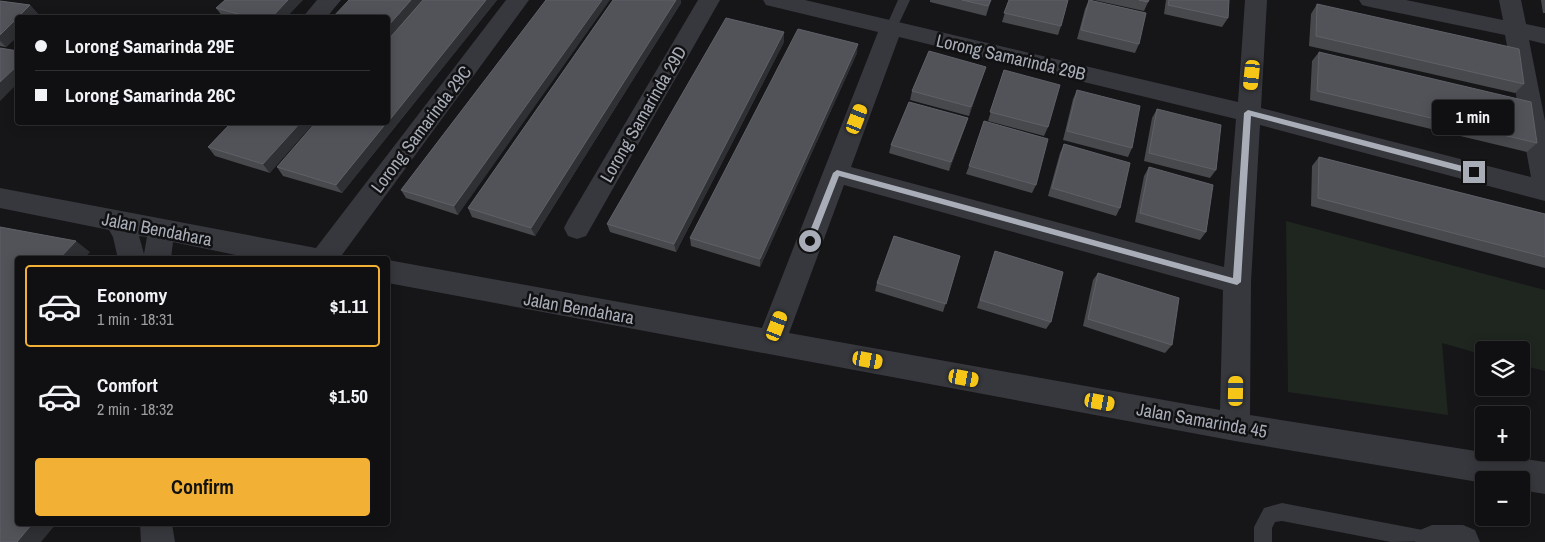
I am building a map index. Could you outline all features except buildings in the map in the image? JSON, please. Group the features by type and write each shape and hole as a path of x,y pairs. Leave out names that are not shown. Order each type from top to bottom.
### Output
{"street":[{"path":"316,15 330,0"},
{"name":"Lorong Samarinda 29C","path":"326,256 518,0"},
{"name":"Lorong Samarinda 29D","path":"577,228 709,0"},
{"name":"Lorong Samarinda 29B","path":"774,0 804,3 891,29 1248,113 1545,190"},
{"path":"1235,427 1237,282 1248,113 1254,56 1256,0"},
{"path":"1370,0 1545,36"},
{"path":"1510,0 1545,186"},
{"path":"771,343 891,29"},
{"path":"837,173 1237,282"},
{"name":"Jalan Bendahara","path":"0,198 298,256"},
{"path":"118,222 126,236 131,256"},
{"path":"157,256 161,230"},
{"path":"216,256 245,246"},
{"name":"Jalan Bendahara","path":"390,272 771,343"},
{"name":"Jalan Samarinda 45","path":"771,343 1235,427 1545,478"},
{"path":"156,526 158,542"}],"lane":[{"path":"891,29 904,0"},
{"path":"1263,542 1263,527 1270,514 1282,512 1443,542"}],"shaded area":[{"path":"1286,221 1545,290 1545,371 1530,367 1530,341 1475,341 1475,352 1442,343 1448,415 1288,392"}],"route":[{"path":"810,241 837,173 1237,282 1248,113 1474,172"}]}
